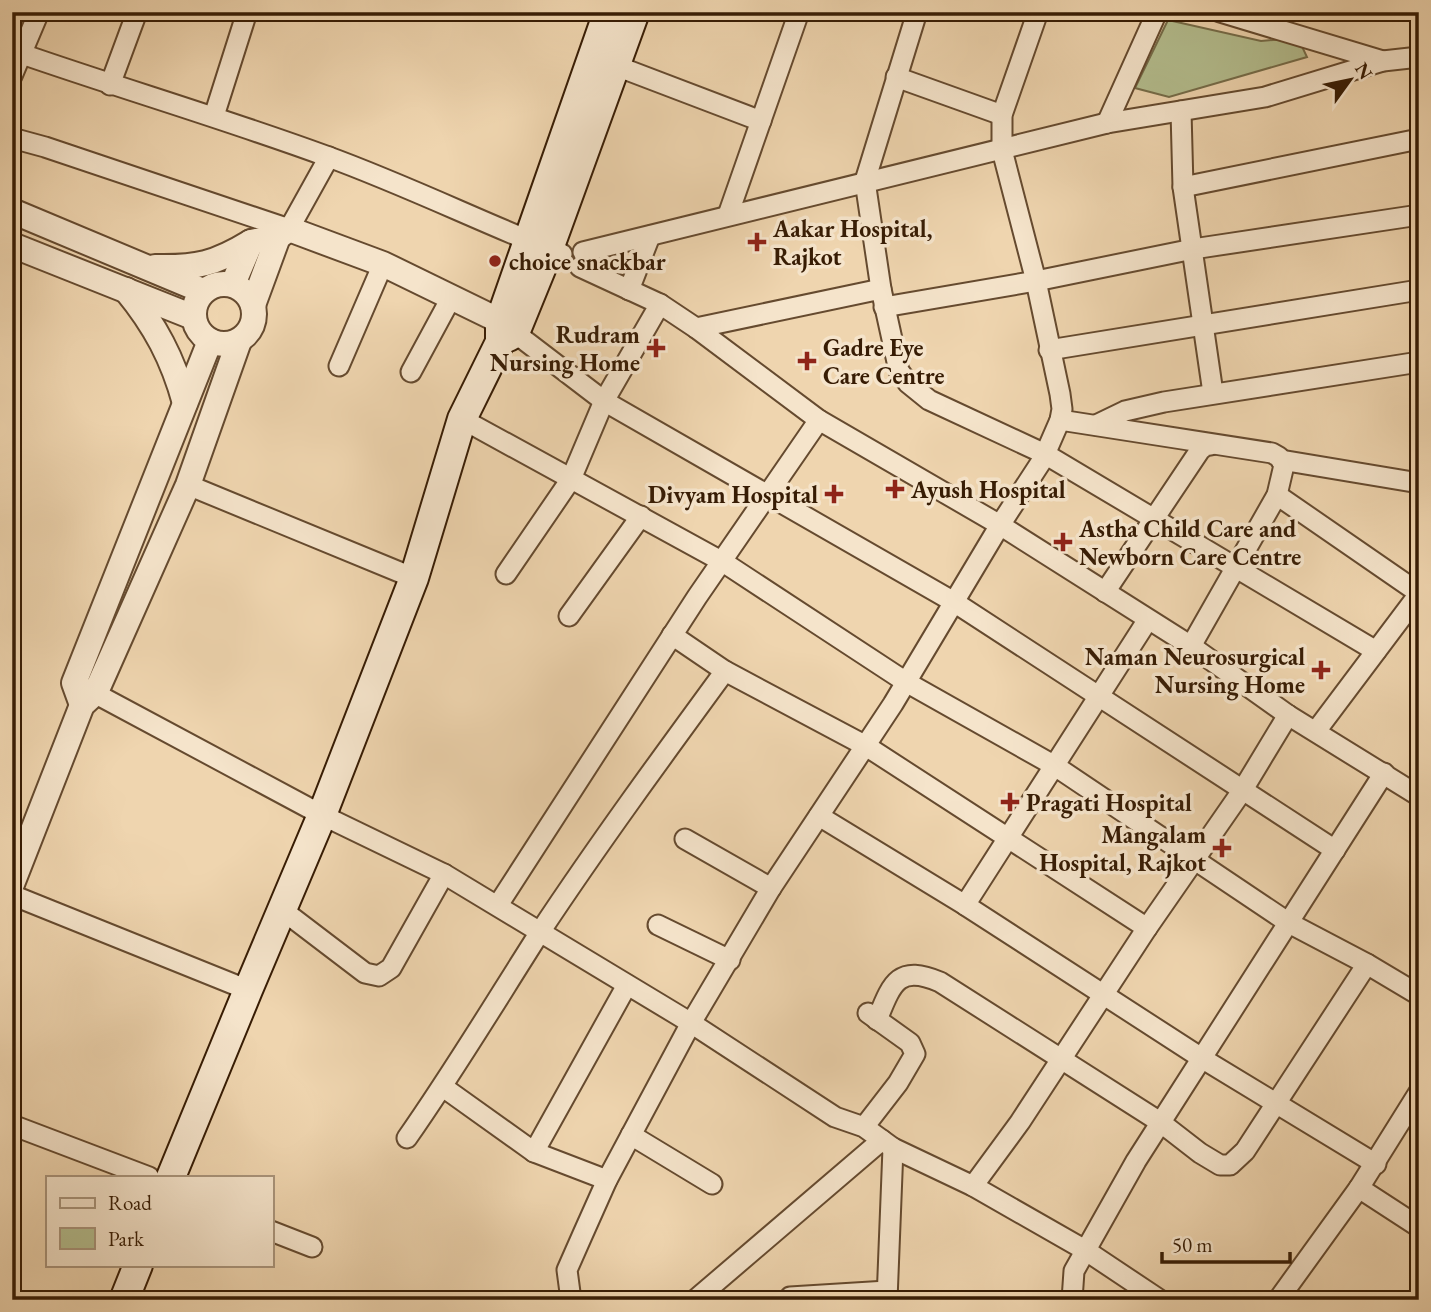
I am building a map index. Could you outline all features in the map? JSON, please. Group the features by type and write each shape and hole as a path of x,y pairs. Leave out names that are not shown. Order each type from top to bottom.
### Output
{"main road":[{"path":"172,1176 281,909 322,816 414,578 462,419 546,248 604,61 608,12"},
{"path":"604,61 635,12"},
{"path":"124,1300 138,1266"}],"street":[{"path":"12,76 39,12"},
{"path":"110,85 137,12"},
{"path":"214,116 247,12"},
{"path":"728,215 799,12"},
{"path":"917,12 865,181 883,298 899,371 908,383 929,400 1045,454 1376,651"},
{"path":"570,1300 568,1270 607,1180 691,1024 771,888 906,682 1045,454 1060,420 1060,394 1036,281 1002,150 1002,115 1038,12"},
{"path":"1107,123 1157,12"},
{"path":"1220,12 1383,61"},
{"path":"22,54 110,85 214,116 329,157 546,248 573,269 582,260 650,236 728,215 1107,123 1265,97 1383,61 1419,57"},
{"path":"604,61 761,121"},
{"path":"896,77 1002,115"},
{"path":"1181,111 1183,187 1213,393"},
{"path":"12,138 45,147 284,233 383,264 451,298 604,401 954,602 1335,850"},
{"path":"1183,187 1419,139"},
{"path":"253,306 284,233 329,157"},
{"path":"12,211 203,291"},
{"path":"696,328 883,298 1036,281 1194,249 1419,215"},
{"path":"147,267 208,264 251,242 284,233"},
{"path":"629,290 650,236"},
{"path":"233,284 251,242"},
{"path":"12,245 193,317"},
{"path":"582,260 629,290 660,304 696,328 819,420 1000,525 1147,621 1191,646 1288,715 1419,796"},
{"path":"338,366 383,264"},
{"path":"84,694 188,485 239,341 252,326 255,316 249,296 233,284 213,285 203,291 194,307 193,317 202,335 210,341 219,344 239,341"},
{"path":"126,290 157,332 176,371 185,402"},
{"path":"1049,350 1419,290"},
{"path":"411,372 451,298"},
{"path":"506,574 571,479 604,401 660,304"},
{"path":"12,884 84,694 185,402 210,341"},
{"path":"1096,425 1125,411 1213,393 1419,362"},
{"path":"462,419 723,562 906,682 1055,766 1289,923 1419,995"},
{"path":"498,905 672,635 819,420"},
{"path":"1060,420 1272,453 1281,460 1419,483"},
{"path":"1105,592 1200,450 1212,445"},
{"path":"1191,646 1277,495 1283,465 1281,460"},
{"path":"188,485 414,578"},
{"path":"1277,495 1419,593 1316,732"},
{"path":"569,616 641,516"},
{"path":"965,905 1147,621"},
{"path":"672,635 725,671 866,746 1147,928"},
{"path":"407,1138 609,831 725,671"},
{"path":"84,694 322,816 444,874 691,1024 835,1117 864,1127 887,1144 973,1186 1081,1258 1160,1300"},
{"path":"973,1186 1020,1122 1147,928 1242,791 1288,715"},
{"path":"1072,1300 1081,1258 1160,1122 1203,1059 1384,773"},
{"path":"819,816 965,905 1203,1059 1376,1164"},
{"path":"685,839 771,888"},
{"path":"281,909 365,973 379,976 391,968 444,874"},
{"path":"12,895 248,989"},
{"path":"657,925 730,960"},
{"path":"864,1127 898,1083 915,1054 910,1043 872,1016 901,977 906,974 922,974 940,982 1062,1058 1160,1122 1200,1153 1220,1165 1230,1165 1245,1151 1367,964"},
{"path":"534,1152 627,985"},
{"path":"443,1087 534,1152 607,1180"},
{"path":"1278,1300 1376,1164 1419,1092"},
{"path":"12,1125 146,1176"},
{"path":"631,1135 712,1184"},
{"path":"790,1297 887,1295 887,1144"},
{"path":"695,1299 887,1144"},
{"path":"1359,1188 1419,1227"},
{"path":"273,1232 312,1247"}],"green space":[{"path":"1168,20 1261,41 1298,38 1307,57 1169,97 1135,88"}],"place":[{"name":"Aakar Hospital, Rajkot","path":"757,242"},
{"name":"choice snackbar","path":"495,261"},
{"name":"Rudram Nursing Home","path":"656,348"},
{"name":"Gadre Eye Care Centre","path":"807,361"},
{"name":"Ayush Hospital","path":"895,489"},
{"name":"Divyam Hospital","path":"834,494"},
{"name":"Astha Child Care and Newborn Care Centre","path":"1063,542"},
{"name":"Naman Neurosurgical Nursing Home","path":"1321,670"},
{"name":"Pragati Hospital","path":"1010,802"},
{"name":"Mangalam Hospital, Rajkot","path":"1222,848"}]}
